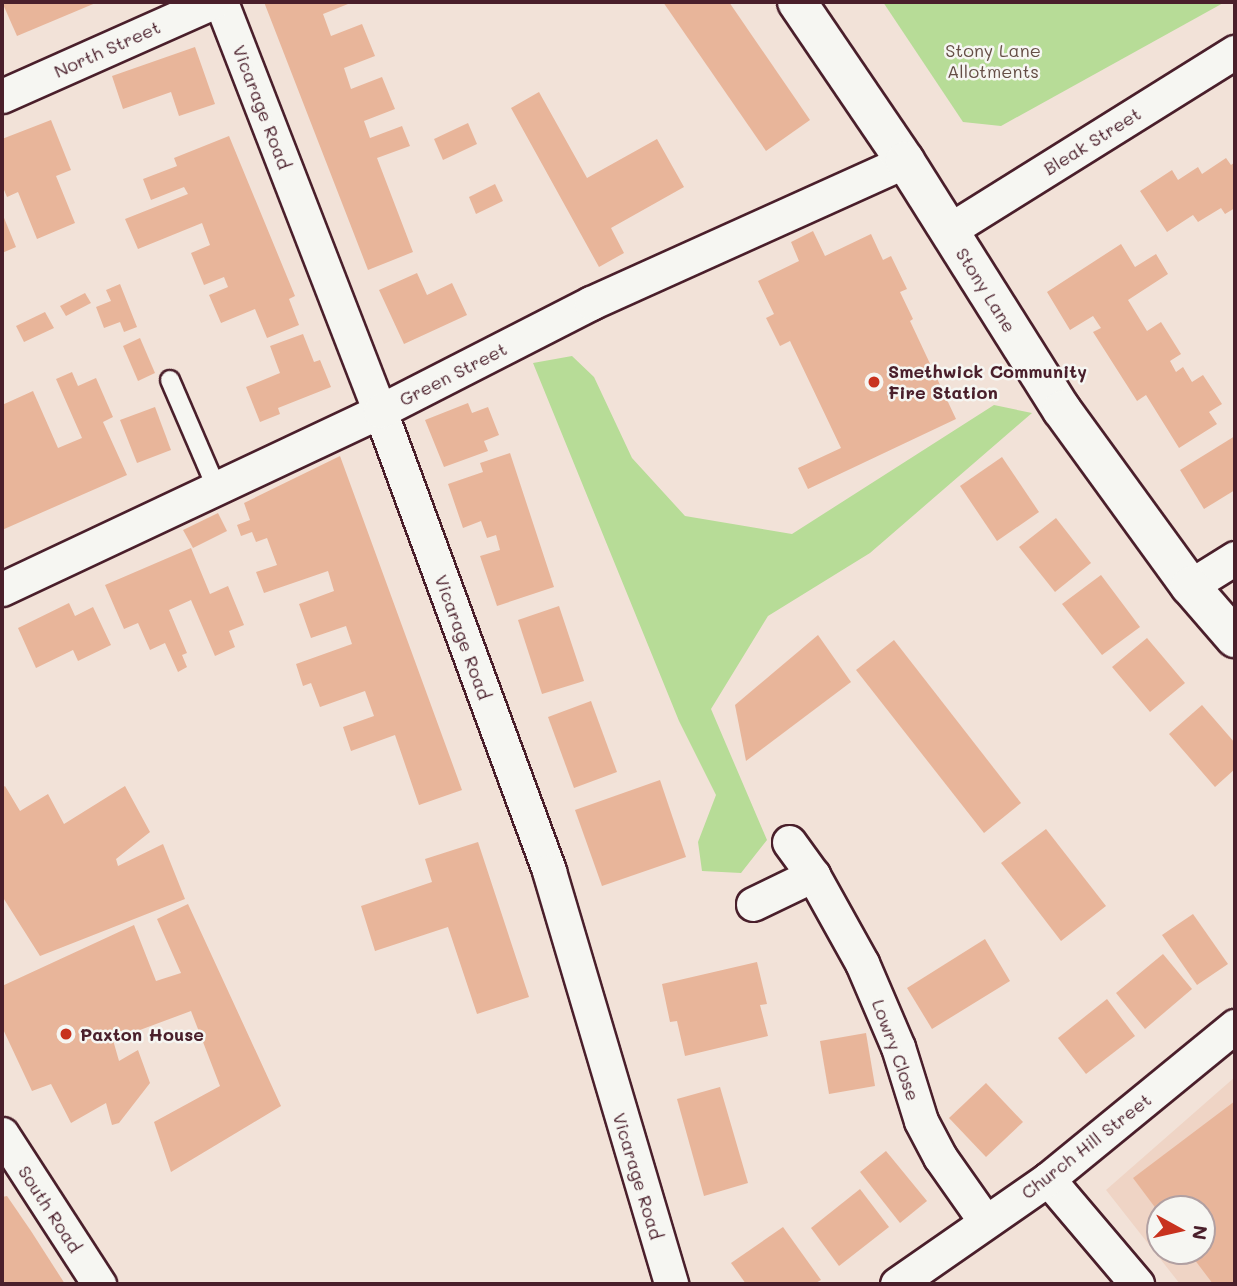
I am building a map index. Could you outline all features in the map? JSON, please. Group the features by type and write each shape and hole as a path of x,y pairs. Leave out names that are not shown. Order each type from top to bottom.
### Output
{"street":[{"name":"North Street","path":"2,96 213,2"},
{"name":"Vicarage Road","path":"221,2 380,411 548,871 671,1284"},
{"name":"Stony Lane","path":"797,2 905,161 1062,410 1190,586 1235,638"},
{"name":"Bleak Street","path":"948,231 1235,52"},
{"name":"Green Street","path":"2,589 380,411 591,303 905,161"},
{"path":"1190,586 1235,558"},
{"name":"Lowry Close","path":"789,842 813,875 862,963 898,1047 920,1121 940,1157 985,1220"},
{"path":"752,904 813,875"},
{"name":"Church Hill Street","path":"897,1284 985,1220 1048,1180 1235,1027"},
{"name":"South Road","path":"2,1135 17,1186 99,1284"},
{"path":"1048,1180 1137,1284"}],"lane":[{"path":"170,380 216,487"}],"shaded area":[{"path":"1235,1077 1235,1284 1180,1284 1165,1265 1216,1265 1216,1195 1146,1195 1146,1241 1106,1190"}],"green space":[{"name":"Stony Lane Allotments","path":"883,2 1225,2 1001,126 963,122"},
{"path":"572,356 594,377 632,458 685,516 792,534 994,405 1032,413 870,553 768,616 711,709 767,840 741,873 702,871 698,842 716,795 679,721 533,363"}],"building":[{"path":"2,2 98,2 17,36"},
{"path":"264,2 353,2 323,14 331,36 362,24 375,56 344,68 351,89 382,77 395,109 364,121 370,138 402,126 410,146 377,158 413,252 368,270"},
{"path":"663,2 729,2 810,120 766,151"},
{"path":"195,47 215,104 179,116 171,92 123,109 112,76"},
{"path":"539,92 587,178 657,139 684,187 611,228 624,253 599,267 511,108"},
{"path":"51,120 71,170 56,176 75,223 37,239 18,192 7,197 2,185 2,139"},
{"path":"468,123 477,144 443,160 434,139"},
{"path":"229,136 295,296 289,299 299,325 267,338 255,309 221,323 209,295 228,287 224,277 204,285 191,253 210,245 202,223 138,249 125,219 188,194 184,187 151,200 143,179 177,166 174,158"},
{"path":"1226,158 1231,165 1235,162 1235,208 1225,214 1221,208 1198,222 1193,215 1167,232 1140,191 1172,170 1178,180 1198,167 1202,174"},
{"path":"495,184 503,201 476,214 469,197"},
{"path":"2,213 16,247 2,253"},
{"name":"Smethwick Community Fire Station","path":"813,231 825,256 871,234 883,260 891,256 907,289 900,292 913,319 910,321 956,419 808,489 798,468 841,448 790,341 780,346 766,318 774,314 758,281 799,261 791,242"},
{"path":"1121,244 1135,267 1156,254 1168,274 1128,300 1147,331 1161,322 1181,354 1170,361 1176,372 1183,367 1192,382 1203,375 1222,404 1209,412 1217,424 1179,448 1146,395 1137,401 1093,332 1101,328 1093,316 1070,330 1047,292"},
{"path":"417,273 427,295 452,283 467,315 404,344 379,290"},
{"path":"120,284 137,327 124,332 120,322 104,328 96,307 111,301 106,290"},
{"path":"85,293 91,303 66,316 60,306"},
{"path":"45,312 54,328 24,342 16,326"},
{"path":"303,334 314,362 320,360 331,387 278,408 280,414 260,422 246,387 280,373 270,346"},
{"path":"140,338 155,373 138,381 123,346"},
{"path":"72,372 78,386 96,378 113,417 103,422 127,475 2,530 2,405 33,391 58,448 82,438 56,379"},
{"path":"468,403 472,413 488,407 499,435 484,441 488,451 444,467 425,420"},
{"path":"155,407 171,450 137,463 120,420"},
{"path":"1235,436 1235,490 1204,509 1180,470"},
{"path":"510,453 554,587 497,606 480,556 500,550 496,535 487,538 481,521 463,528 448,484 483,472 480,463"},
{"path":"340,456 462,790 419,805 395,735 351,751 343,727 374,716 365,691 320,707 311,683 303,686 296,664 352,644 346,626 311,638 299,604 334,591 328,571 264,593 256,572 277,565 267,538 256,542 252,532 241,536 237,525 250,520 244,503"},
{"path":"1002,457 1039,512 997,541 960,486"},
{"path":"218,513 227,531 193,548 183,530"},
{"path":"1056,518 1091,563 1055,592 1019,547"},
{"path":"191,548 210,594 228,586 244,625 229,631 235,647 215,656 191,600 169,610 187,653 182,655 187,667 178,672 165,643 150,650 138,623 124,629 105,585"},
{"path":"1101,575 1140,627 1102,655 1062,604"},
{"path":"69,603 75,616 93,607 111,645 78,661 73,650 36,668 18,628"},
{"path":"559,606 584,681 542,694 518,620"},
{"path":"818,635 851,682 746,761 735,705"},
{"path":"1147,638 1185,683 1150,712 1112,667"},
{"path":"894,640 1021,803 984,833 856,670"},
{"path":"591,701 617,772 574,788 548,717"},
{"path":"1202,705 1235,743 1235,769 1215,787 1169,734"},
{"path":"660,780 686,857 602,886 575,810"},
{"path":"5,786 20,811 48,794 64,824 125,786 150,832 116,859 118,866 163,844 185,899 40,956 2,896 2,788"},
{"path":"1046,829 1106,906 1061,941 1001,863"},
{"path":"478,842 529,997 477,1014 448,927 375,951 361,906 432,882 425,859"},
{"name":"Paxton House","path":"188,904 281,1106 171,1172 154,1122 220,1086 191,1011 113,1040 119,1061 138,1050 150,1083 119,1123 112,1125 106,1103 71,1123 51,1084 32,1091 2,1027 2,986 134,925 156,981 181,973 157,919"},
{"path":"1193,914 1228,964 1197,985 1162,935"},
{"path":"985,939 1010,981 932,1029 907,988"},
{"path":"1163,954 1192,989 1145,1029 1116,993"},
{"path":"757,962 767,1004 760,1005 768,1036 685,1056 677,1021 670,1022 662,984"},
{"path":"1107,999 1135,1036 1086,1074 1058,1038"},
{"path":"866,1033 875,1086 829,1094 820,1041"},
{"path":"986,1083 1023,1122 986,1157 949,1118"},
{"path":"720,1087 748,1183 704,1196 677,1099"},
{"path":"1235,1101 1235,1284 1213,1284 1199,1265 1216,1265 1216,1195 1146,1195 1133,1178"},
{"path":"886,1151 927,1201 900,1223 860,1172"},
{"path":"860,1189 889,1227 839,1266 811,1228"},
{"path":"7,1196 65,1284 2,1284 2,1197"},
{"path":"783,1227 821,1280 814,1284 746,1284 731,1263"}],"place":[{"name":"Smethwick Community Fire Station","path":"874,382"},
{"name":"Paxton House","path":"66,1034"}]}
